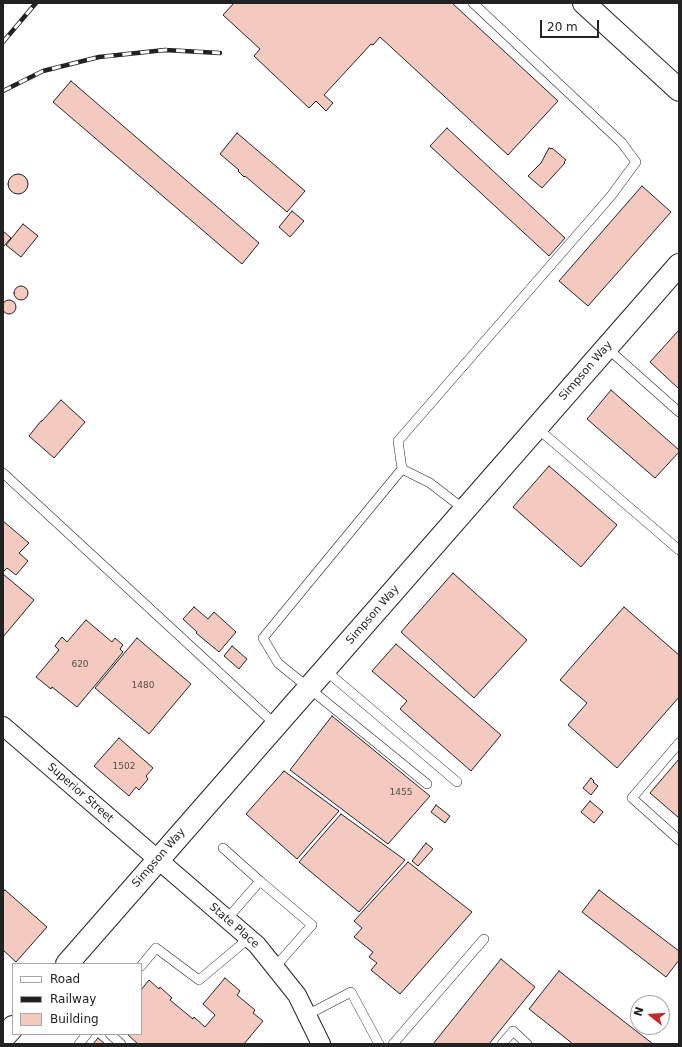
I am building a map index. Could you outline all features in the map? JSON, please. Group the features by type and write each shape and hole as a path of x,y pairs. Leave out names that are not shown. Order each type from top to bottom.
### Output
{"street":[{"path":"584,3 679,90"},
{"name":"Simpson Way","path":"68,963 679,265"},
{"name":"Superior Street","path":"3,726 157,860"},
{"name":"State Place","path":"157,860 258,946 297,995 321,1044"},
{"path":"3,1038 12,1028"}],"lane":[{"path":"427,784 278,663 263,638 402,469 398,441 611,196 636,162 622,143 473,3"},
{"path":"607,348 679,412"},
{"path":"536,428 679,550"},
{"path":"402,469 430,483 465,510"},
{"path":"3,472 276,726"},
{"path":"325,670 457,782"},
{"path":"679,743 632,798 679,840"},
{"path":"223,848 260,882 312,925 275,967"},
{"path":"227,919 260,882"},
{"path":"142,965 156,948 199,980 249,938"},
{"path":"393,1044 484,939"},
{"path":"307,1015 351,992 379,1044"},
{"path":"502,1044 513,1031 527,1044"},
{"path":"79,1044 86,1035"},
{"path":"111,1035 121,1044"}],"building":[{"path":"234,3 452,3 558,101 508,155 380,37 373,45 371,44 324,95 333,103 326,111 316,101 309,108 254,56 260,49 223,15"},
{"path":"71,81 259,243 242,264 53,102"},
{"path":"447,128 565,238 549,256 430,146"},
{"path":"237,133 305,191 287,212 245,176 244,177 238,171 239,170 220,154"},
{"path":"549,148 552,148 566,160 542,188 528,176 541,163"},
{"path":"14,174 22,174 28,180 28,188 22,194 14,194 8,188 8,180"},
{"path":"642,186 671,212 588,306 559,281"},
{"path":"292,211 304,221 290,237 279,227"},
{"path":"23,224 38,236 21,257 6,245"},
{"path":"3,231 11,238 3,247"},
{"path":"18,286 24,286 28,290 28,296 24,300 18,300 14,296 14,290"},
{"path":"6,300 12,300 16,304 16,310 12,314 6,314 2,310 2,304"},
{"path":"679,330 679,389 650,362"},
{"path":"611,390 679,450 679,452 655,478 587,419"},
{"path":"61,400 85,422 54,458 29,436"},
{"path":"549,466 617,525 581,567 513,507"},
{"path":"3,521 29,543 19,553 28,561 16,575 7,568 3,572"},
{"path":"453,573 527,640 474,698 401,632"},
{"path":"3,574 34,600 3,637"},
{"path":"194,607 208,619 214,612 236,632 219,652 196,633 197,632 183,619"},
{"path":"624,607 679,655 679,697 617,768 568,725 587,703 560,680"},
{"path":"86,620 112,642 115,638 123,645 120,649 123,652 77,707 52,687 51,689 36,677 59,650 55,646 62,637 67,642"},
{"path":"137,638 191,684 149,734 95,688"},
{"path":"396,644 501,735 471,771 400,709 407,701 372,671"},
{"path":"232,646 247,659 239,669 224,656"},
{"path":"332,716 430,796 388,844 290,770"},
{"path":"119,738 153,768 146,776 148,779 139,790 136,787 129,796 94,766"},
{"path":"679,759 679,818 650,793"},
{"path":"284,771 339,811 297,859 246,814"},
{"path":"591,778 598,786 591,795 583,788"},
{"path":"590,801 603,812 594,823 581,812"},
{"path":"436,805 450,816 445,823 431,812"},
{"path":"341,814 405,860 359,912 299,862"},
{"path":"426,843 433,849 418,866 412,861"},
{"path":"408,862 472,912 400,994 371,970 377,963 369,957 373,952 354,937 362,928 354,921"},
{"path":"5,890 47,927 16,962 3,950 3,892"},
{"path":"599,890 679,951 679,960 666,977 582,912"},
{"path":"501,959 535,987 489,1044 433,1044"},
{"path":"559,971 630,1026 630,1035 641,1035 653,1044 573,1044 529,1009"},
{"path":"225,978 240,991 237,995 255,1010 253,1013 263,1021 244,1044 138,1044 128,1035 142,1035 142,989 149,980 159,989 160,987 172,998 170,1000 205,1027 215,1015 203,1004"},
{"path":"98,1038 105,1044 93,1044"}],"railway":[{"path":"3,42 36,3"},
{"path":"3,91 43,71 99,57 165,50 220,53"}]}
